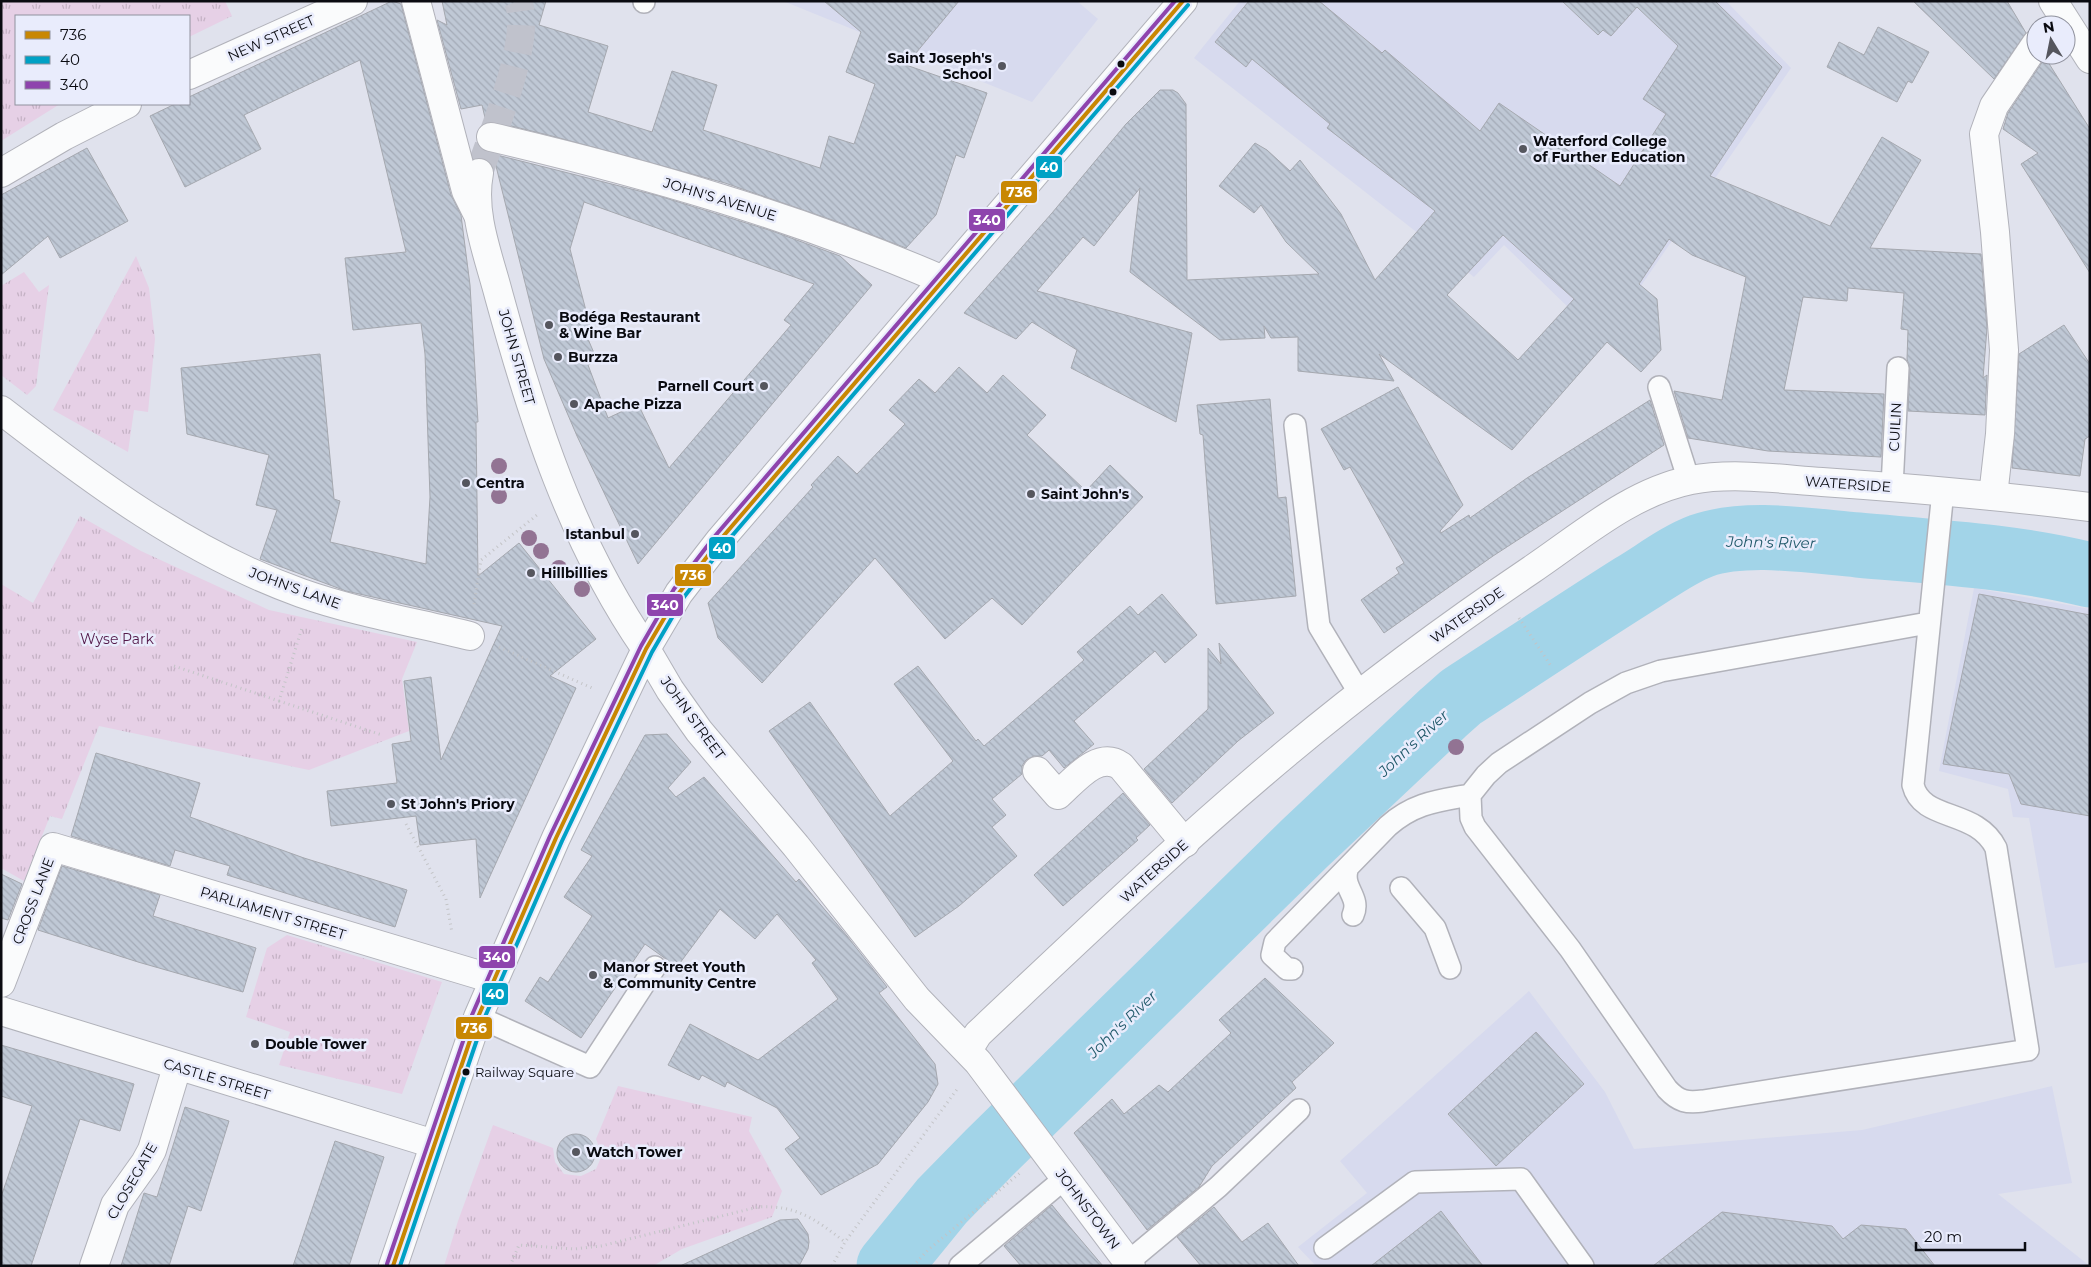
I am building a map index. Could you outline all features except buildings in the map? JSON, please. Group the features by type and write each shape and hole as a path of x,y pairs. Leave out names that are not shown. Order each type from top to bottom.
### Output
{"street":[{"name":"NEW STREET","path":"190,75 353,1"},
{"name":"JOHN STREET","path":"416,1 466,191 478,215 530,402 562,495 611,596 646,648 670,690 699,731 796,846 917,1000 977,1061 1045,1153"},
{"path":"393,1266 478,1017 493,979 619,701 646,648 679,593 720,540 1183,1"},
{"path":"2076,39 2090,58"},
{"path":"1993,496 2000,434 2004,350 1995,232 1984,134 1990,115 2026,59"},
{"path":"1,173 56,140 126,105"},
{"name":"JOHN'S AVENUE","path":"491,136 609,166 754,209 835,236 943,280"},
{"name":"JOHN STREET","path":"478,215 477,186 479,174"},
{"name":"JOHN'S LANE","path":"1,410 109,491 177,535 238,567 312,596 470,636"},
{"name":"WATERSIDE","path":"977,1061 978,1034 1185,843 1288,752 1419,648 1501,590 1632,503 1655,492 1689,481 1726,477 1892,487 2090,507"},
{"path":"1037,771 1058,794 1092,765 1104,761 1114,761 1122,766 1185,843"},
{"name":"PARLIAMENT STREET","path":"53,847 493,979"},
{"name":"CROSS LANE","path":"1,983 53,847"},
{"name":"CASTLE STREET","path":"1,1011 177,1067 434,1144"},
{"name":"CLOSEGATE","path":"94,1266 115,1205 152,1150 177,1067"},
{"name":"JOHNSTOWN","path":"1045,1153 1129,1264"}],"lane":[{"name":"CUILIN","path":"1892,487 1898,368"},
{"path":"1659,387 1689,481"},
{"path":"1295,424 1319,626 1360,694"},
{"path":"1928,623 1644,675 1590,702 1500,763 1476,785 1470,795 1469,807 1475,827 1570,949 1667,1089 1677,1099 1688,1102 1703,1101 2028,1050 1996,848 1984,831 1974,824 1923,804 1915,794 1912,785 1943,492"},
{"path":"1292,970 1287,969 1272,955 1275,942 1388,826 1408,810 1437,800 1470,795"},
{"path":"1347,870 1344,879 1347,888 1355,898 1357,906 1353,915"},
{"path":"1401,888 1435,928 1450,968"},
{"path":"478,1017 590,1067 655,967"},
{"path":"1129,1264 1218,1188 1299,1110"},
{"path":"960,1266 1064,1179"},
{"path":"1325,1248 1415,1182 1520,1179 1583,1266"}],"path":[{"path":"562,495 481,560 470,636 509,651 619,701"},
{"path":"1501,590 1551,666"},
{"path":"279,701 312,596"},
{"path":"174,666 382,735"},
{"path":"406,824 446,899 454,941 449,966"},
{"path":"832,1266 845,1242 977,1061"},
{"path":"913,1266 928,1250 1045,1153"},
{"path":"510,1266 519,1245 574,1248 601,1246 758,1207 776,1206 794,1210 814,1219 845,1242"}],"shaded area":[{"name":"Saint Joseph's School","path":"783,1 1077,1 1098,19 1032,102"},
{"name":"Waterford College of Further Education","path":"1240,1 1726,1 1791,68 1603,341 1504,245 1474,277 1194,58"},
{"path":"1974,588 2090,609 2090,962 2055,968 2029,818 2013,817 2008,789 1939,771"},
{"path":"1529,991 1605,1092 1634,1149 1862,1130 2052,1086 2072,1183 1998,1194 2090,1266 1316,1266 1298,1247 1367,1193 1340,1161"}],"green space":[{"path":"1,1 225,1 232,16 190,37 190,15 15,15 15,105 58,105 1,141"},
{"path":"136,256 149,288 155,339 148,412 134,410 128,452 53,410"},
{"path":"24,272 39,292 49,285 36,386 27,395 1,375 1,286"},
{"name":"Wyse Park","path":"80,516 141,551 269,610 417,642 402,679 409,731 309,770 99,726 62,819 50,816 24,881 1,868 1,584 33,603"},
{"path":"287,935 442,982 402,1094 279,1065 290,1032 246,1017 267,948"},
{"path":"618,1086 752,1117 749,1131 782,1191 772,1217 682,1249 653,1266 444,1266 458,1221 493,1125 553,1148 555,1162 564,1174 581,1176 596,1169 602,1155 596,1139"}],"waterway":[{"name":"John's River","path":"889,1266 942,1201 989,1153 1305,843 1443,713 1461,697 1674,559 1701,546 1719,541 1779,538 2004,559 2090,575"}],"tunnel":[{"path":"479,173 516,61 521,17 518,1"}],"transit line":[{"name":"340","path":"387,1264 472,1015 550,836 641,646 674,589 715,536 1175,1"},
{"name":"736","path":"393,1266 478,1017 556,838 646,649 679,593 720,540 1183,1"},
{"name":"40","path":"400,1266 484,1019 562,841 652,652 684,597 725,544 1188,5"}],"place":[{"name":"Saint Joseph's School","path":"1002,66"},
{"name":"Waterford College of Further Education","path":"1523,149"},
{"name":"Bodéga Restaurant & Wine Bar","path":"549,325"},
{"name":"Burzza","path":"558,357"},
{"name":"Parnell Court","path":"764,386"},
{"name":"Apache Pizza","path":"574,404"},
{"name":"Centra","path":"466,483"},
{"name":"Saint John's","path":"1031,494"},
{"name":"Istanbul","path":"635,534"},
{"name":"Hillbillies","path":"531,573"},
{"name":"St John's Priory","path":"391,804"},
{"name":"Manor Street Youth & Community Centre","path":"593,975"},
{"name":"Double Tower","path":"255,1044"},
{"name":"Railway Square","path":"466,1072"},
{"name":"Watch Tower","path":"576,1152"}]}
